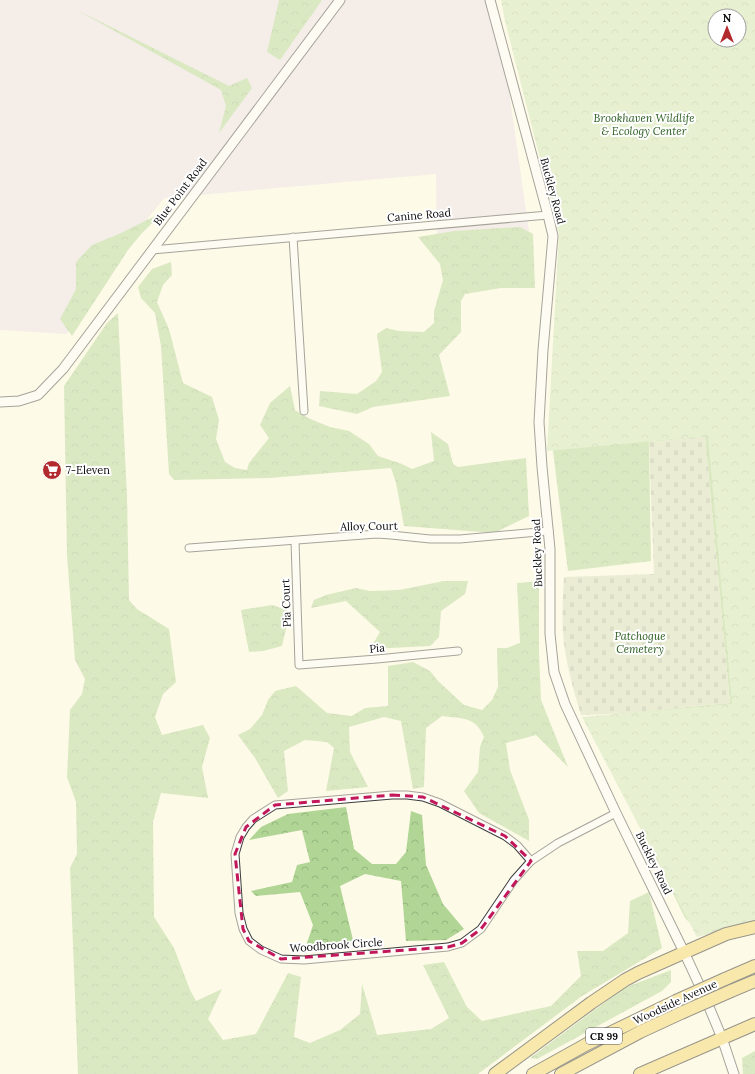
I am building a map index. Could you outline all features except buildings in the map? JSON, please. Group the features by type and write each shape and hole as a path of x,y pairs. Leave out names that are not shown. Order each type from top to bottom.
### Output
{"main road":[{"path":"495,1074 591,1003 625,980 726,934 755,927"},
{"name":"Woodside Avenue","path":"533,1074 587,1044 676,1001 755,966"},
{"name":"Woodside Avenue","path":"561,1074 640,1032 755,981"},
{"path":"640,1074 755,1024"}],"street":[{"name":"Blue Point Road","path":"0,402 19,402 38,395 63,369 340,0"},
{"name":"Buckley Road","path":"490,0 548,215 552,236 539,422 549,531 550,634 554,672 564,704 684,952 722,1038 734,1074"},
{"name":"Canine Road","path":"152,250 548,215"},
{"path":"292,237 304,411"},
{"name":"Alloy Court","path":"189,548 377,534 430,539 460,539 549,531"},
{"name":"Pia Court","path":"295,541 299,665"},
{"name":"Pia","path":"299,665 377,660 458,651"},
{"name":"Woodbrook Circle","path":"531,861 517,845 505,836 440,803 424,797 392,795 275,806 253,819 246,826 240,837 235,854 239,912 242,929 249,941 261,950 281,959 304,960 448,947 462,943 482,928 514,880 531,861 558,843 616,813"}],"highlighted area":[{"path":"392,795 423,797 505,836 531,861 481,929 462,943 448,947 281,959 249,941 243,929 235,854 246,827 275,805"}],"shaded area":[{"path":"0,0 496,0 529,232 437,242 436,174 164,198 110,266 67,334 0,330"}],"green space":[{"path":"279,0 322,0 280,60 267,52"},
{"name":"Brookhaven Wildlife & Ecology Center","path":"501,0 755,0 755,921 697,937 582,717 732,704 708,436 547,451 559,234"},
{"path":"75,9 229,86 247,78 252,88 219,133 226,106 221,90"},
{"path":"165,211 142,233 128,250 72,336 60,319 76,289 76,262 92,245 119,234"},
{"path":"520,227 533,234 535,288 501,288 465,294 461,301 461,332 439,355 450,396 373,407 357,414 319,406 320,391 357,394 376,381 382,372 377,334 386,328 399,331 424,332 434,323 434,311 443,280 440,264 418,237 454,231"},
{"path":"171,262 172,275 163,285 157,302 169,329 183,383 212,397 219,420 216,439 225,462 235,468 247,470 249,463 269,438 260,425 270,403 290,386 295,410 308,418 330,427 349,431 369,444 378,456 412,469 434,461 431,432 448,444 453,464 458,467 526,458 529,516 494,533 404,526 396,483 391,468 269,478 174,480 169,474 161,346 155,313 141,298 138,287 152,269"},
{"path":"118,313 127,496 129,600 137,609 169,629 176,682 163,694 155,717 162,735 203,725 210,738 202,767 208,798 161,793 153,822 154,917 174,948 190,990 196,1001 222,989 208,1019 223,1040 256,1034 288,973 301,977 294,1037 310,1043 340,1030 360,1014 362,984 377,1035 431,1029 449,1018 423,965 444,962 467,1007 482,1021 551,1006 581,976 577,951 603,951 628,933 630,901 649,892 662,948 582,996 478,1074 78,1074 70,868 77,854 76,802 67,777 70,710 82,694 85,679 75,660 67,555 64,386 107,323"},
{"path":"553,385 755,419 755,612 698,923 689,922 685,918 617,778 613,756 614,714 730,703 705,437 649,442 651,561 568,571 553,451"},
{"name":"Patchogue Cemetery","path":"705,437 730,703 614,714 581,715 570,674 564,643 564,577 654,574 649,442"},
{"path":"444,581 468,581 465,594 441,611 439,637 430,646 370,649 380,632 346,601 311,608 314,600 326,595 356,588 370,591 399,590"},
{"path":"539,581 541,700 568,767 536,735 506,743 510,770 529,820 529,841 479,813 464,791 478,772 480,747 484,737 477,725 462,718 442,716 426,728 424,787 413,789 401,721 384,717 349,727 350,752 368,787 326,791 334,748 327,742 305,740 284,751 288,791 278,798 255,758 238,735 250,729 262,715 268,700 275,691 296,686 327,713 352,716 365,708 388,706 388,666 413,662 430,671 438,681 464,705 482,710 492,700 498,687 497,648 507,648 520,643 517,583"},
{"path":"272,605 287,610 287,624 282,646 263,651 249,652 241,610"},
{"path":"346,807 354,849 372,864 396,864 406,852 411,811 422,815 426,865 443,904 464,929 446,940 406,941 401,881 365,874 340,886 354,944 304,952 313,925 300,892 256,896 251,891 292,882 297,865 310,862 302,830 249,840 261,827 288,814"},
{"path":"671,970 671,982 662,991 537,1059 530,1058 624,988"},
{"path":"755,1051 755,1074 743,1074 742,1058"}],"place":[{"name":"7-Eleven","path":"52,470"}]}
